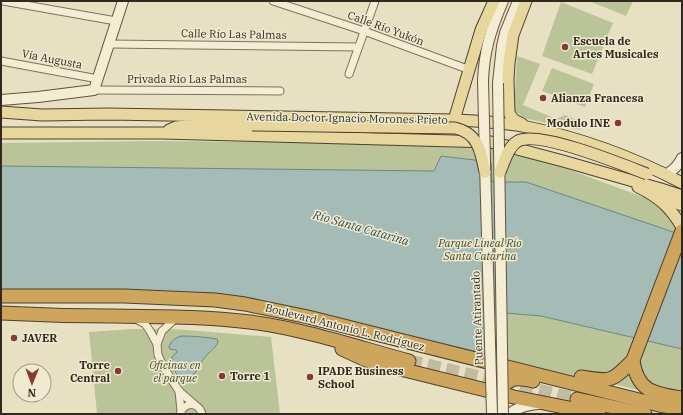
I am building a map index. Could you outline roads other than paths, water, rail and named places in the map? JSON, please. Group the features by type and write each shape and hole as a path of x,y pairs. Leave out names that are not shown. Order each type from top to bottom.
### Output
{"highway":[{"path":"528,372 540,370 598,380 610,379 618,375 633,360 682,231"},
{"name":"Boulevard Antonio L. Rodríguez","path":"1,296 124,296 215,300 245,304 274,309 659,405 682,409"},
{"name":"Boulevard Antonio L. Rodríguez","path":"1,313 212,318 249,322 286,328 409,361"},
{"path":"348,327 353,333 400,349 484,368 496,382 498,393"},
{"path":"316,336 366,360 384,365 478,389 599,414"},
{"path":"633,360 636,376 649,390 667,396 682,398"},
{"path":"478,389 489,383 490,376 487,371"},
{"path":"498,393 502,386 509,381 516,378 522,378 581,391 628,397"},
{"path":"577,399 645,414"}],"main road":[{"path":"1,100 94,90 123,1"},
{"path":"454,120 481,30 494,1"},
{"name":"Puente Atirantado","path":"492,414 483,81 490,34 503,1"},
{"path":"503,414 498,83 502,46 518,1"},
{"path":"526,1 513,35 508,80 509,114 514,120 526,127"},
{"name":"Avenida Doctor Ignacio Morones Prieto","path":"1,112 42,115 108,114 494,122 526,127 610,150 647,170 682,183"},
{"path":"162,134 176,127 186,126 252,125 455,128 466,132 476,140 486,172"},
{"name":"Avenida Doctor Ignacio Morones Prieto","path":"1,133 162,134 491,142 682,195"},
{"path":"500,172 508,151 512,146 518,141 530,138 587,151 647,170 670,172 682,178"},
{"path":"670,172 678,166 682,158"},
{"path":"647,170 675,188 682,195"},
{"path":"604,173 649,193 682,205"},
{"path":"649,193 665,204 682,227"},
{"path":"498,393 498,414"},
{"path":"509,414 515,409 524,406 546,403"}],"street":[{"path":"3,1 116,21"},
{"name":"Calle Río Yukón","path":"273,1 364,31 470,70"},
{"path":"349,74 375,1"},
{"name":"Calle Río Las Palmas","path":"110,44 358,47"},
{"name":"Vía Augusta","path":"1,61 98,79"},
{"name":"Privada Río Las Palmas","path":"94,90 280,91"},
{"path":"132,316 147,327 157,344"},
{"path":"178,317 162,331 157,344 158,355 164,368 179,391 199,408 202,414"},
{"path":"179,391 180,413"},
{"path":"180,413 185,406 195,405"}],"water":[{"name":"Río Santa Catarina","path":"441,156 491,162 492,182 526,182 682,235 682,349 541,316 494,312 495,356 276,304 1,290 1,166 434,171"},
{"path":"181,336 217,339 218,342 204,358 193,376 184,381 176,373 173,363 172,357 177,352 169,347 174,340"}],"tunnel":[{"path":"409,361 577,399"}],"place":[{"name":"Escuela de Artes Musicales","path":"565,47"},
{"name":"Alianza Francesa","path":"543,98"},
{"name":"Modulo INE","path":"618,123"},
{"name":"JAVER","path":"14,338"},
{"name":"Torre Central","path":"118,371"},
{"name":"Torre 1","path":"222,376"},
{"name":"IPADE Business School","path":"310,377"}],"park label":[{"name":"Parque Lineal Río Santa Catarina","path":"480,249"},
{"name":"Oficinas en el parque","path":"175,371"}]}
